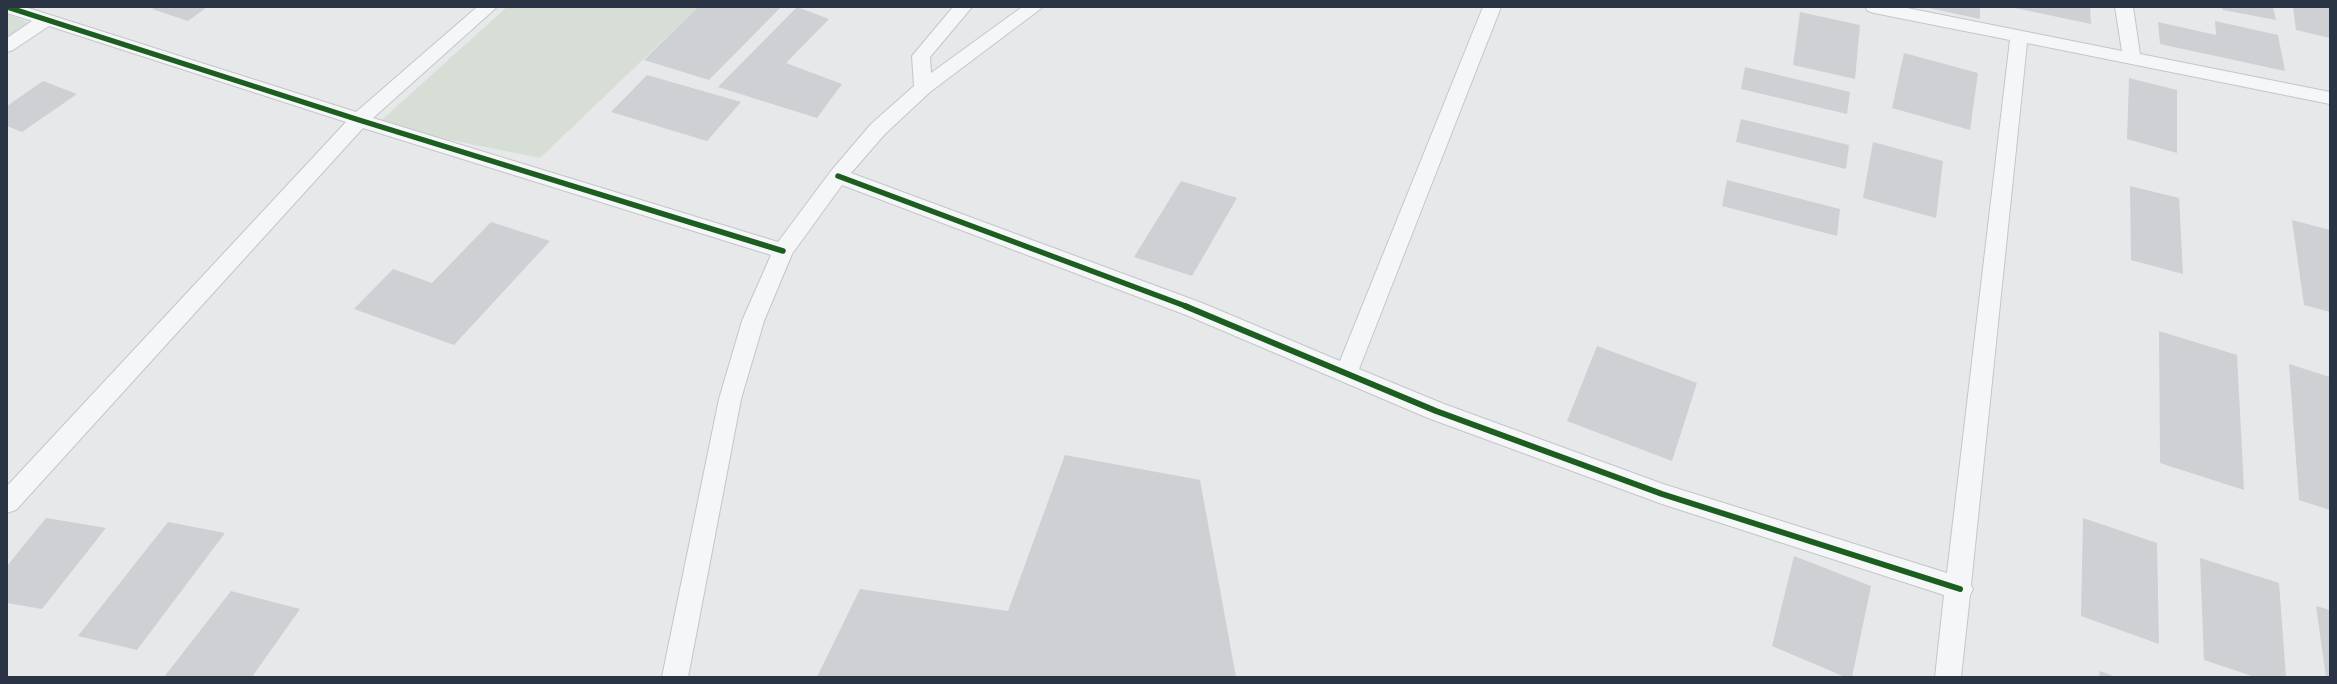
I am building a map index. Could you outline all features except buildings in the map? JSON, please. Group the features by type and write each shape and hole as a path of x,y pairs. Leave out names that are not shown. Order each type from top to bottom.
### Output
{"street":[{"path":"7,7 359,120 783,251"},
{"path":"7,503 359,120 488,7"},
{"path":"923,88 921,56 963,7"},
{"path":"675,677 730,399 753,321 783,251 838,176 878,129 923,88 1034,7"},
{"path":"1346,374 1492,7"},
{"path":"1874,7 2330,98"},
{"path":"2124,7 2132,58"},
{"path":"7,46 46,20"},
{"path":"1948,677 1960,589 2019,37"},
{"path":"838,176 1194,309 1436,411 1662,494 1960,589"}],"shaded area":[{"path":"507,7 698,7 540,158 376,125"},
{"path":"7,14 36,26 7,46"}],"cycle path":[{"path":"7,7 359,120 783,251"},
{"path":"838,176 1194,309 1436,411 1662,494 1960,589"}]}
